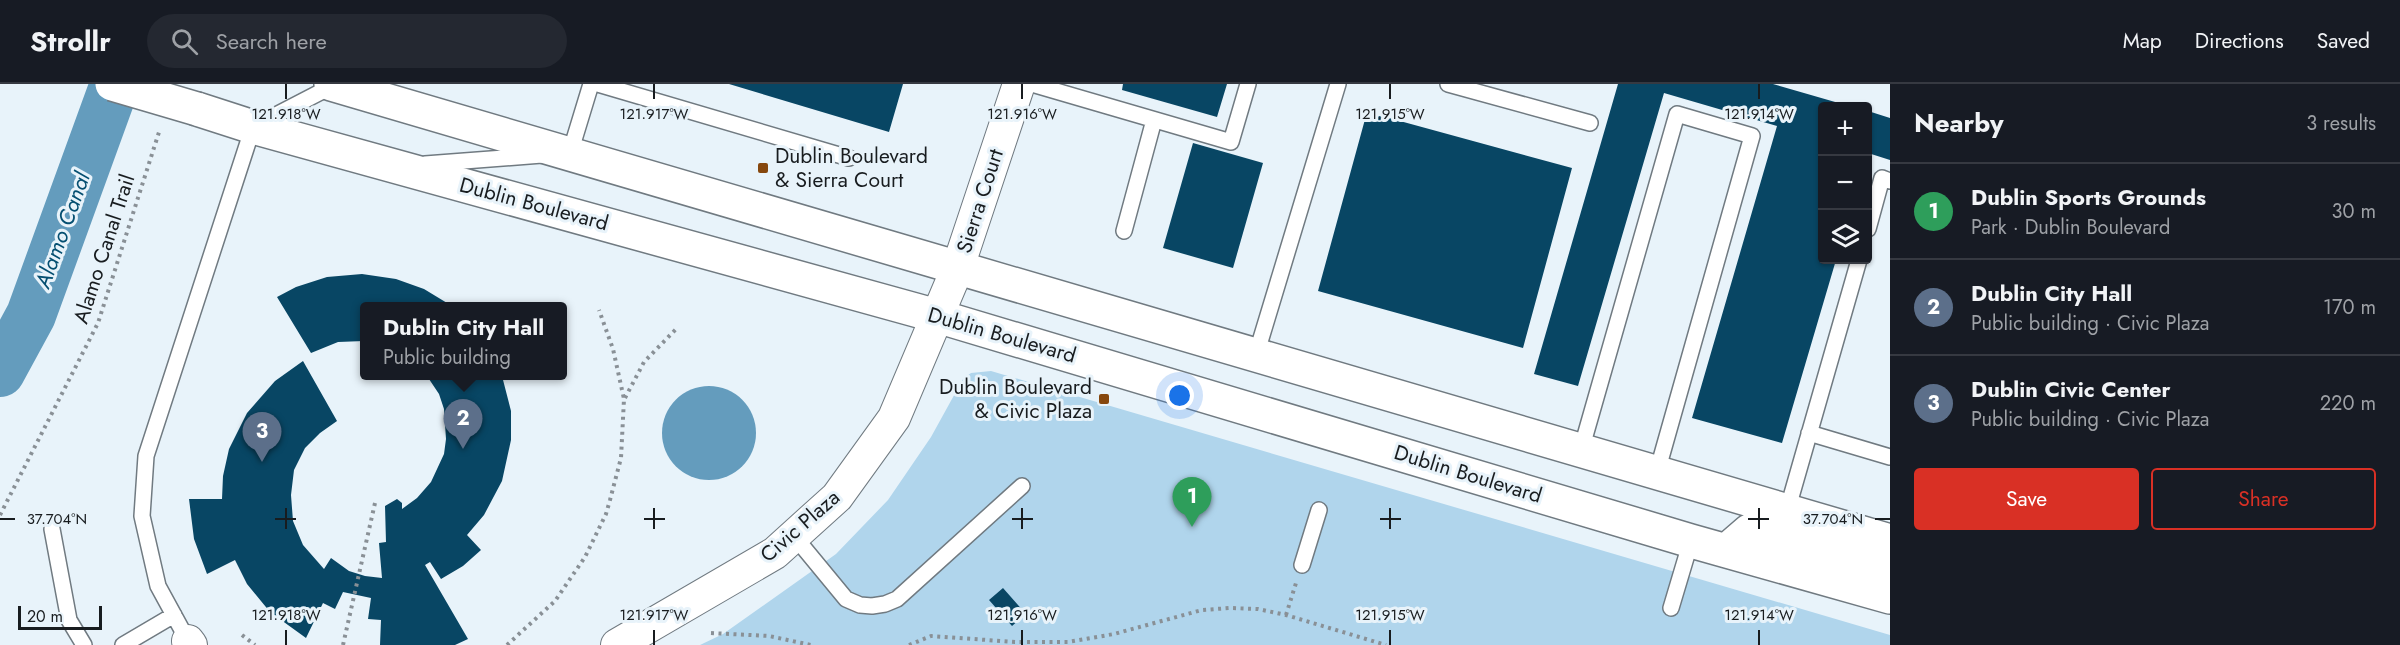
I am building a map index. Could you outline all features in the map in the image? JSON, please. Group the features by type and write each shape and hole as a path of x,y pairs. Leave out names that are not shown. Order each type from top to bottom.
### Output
{"main road":[{"name":"Dublin Boulevard","path":"112,84 395,166 937,316 1691,541 1890,597"},
{"path":"332,84 1890,541"},
{"path":"1727,550 1749,531 1890,572"}],"street":[{"name":"Sierra Court","path":"937,316 958,267 1019,84"},
{"name":"Civic Plaza","path":"616,645 775,553 837,497 894,418 937,316"}],"lane":[{"path":"123,645 184,634 158,586 142,516 146,456 253,126 332,84"},
{"path":"395,166 570,153 591,84"},
{"path":"598,84 849,159"},
{"path":"1032,84 1232,142 1248,84"},
{"path":"1257,354 1338,84"},
{"path":"1448,84 1590,123"},
{"path":"1581,450 1677,114 1752,136 1657,472"},
{"path":"1124,231 1154,120"},
{"path":"1872,218 1886,180"},
{"path":"1787,511 1858,264"},
{"path":"1809,433 1890,457"},
{"path":"794,536 846,599 860,605 885,604 897,599 1022,486"},
{"path":"1302,565 1319,510"},
{"path":"52,529 69,620 84,645"},
{"path":"1671,608 1691,541"}],"path":[{"name":"Alamo Canal Trail","path":"0,515 98,323 164,118"},
{"path":"507,645 555,602 585,557 606,514 621,458 624,399 613,349 599,310"},
{"path":"624,399 644,362 678,327"},
{"path":"343,645 375,503"},
{"path":"1286,615 1302,565"},
{"path":"909,645 931,636 1015,642 1068,642 1114,634 1202,610 1258,609 1286,615 1386,645"},
{"path":"711,633 769,636 811,645"},
{"path":"242,635 255,645"}],"shaded area":[{"path":"991,371 1890,635 1890,645 700,645 723,634 836,554 888,500 931,437 963,379 971,373"},
{"path":"709,386 727,390 742,400 752,415 756,433 752,451 742,466 727,476 709,480 691,476 676,466 666,451 662,433 666,415 676,400 691,390"}],"building":[{"path":"729,84 903,84 889,132"},
{"path":"1123,84 1227,84 1217,117 1122,90"},
{"path":"1618,84 1773,84 1835,102 1818,102 1818,264 1835,264 1782,443 1692,418 1777,126 1664,93 1578,386 1534,374"},
{"path":"1367,112 1572,168 1523,348 1318,291"},
{"path":"1872,112 1890,118 1890,160 1872,154"},
{"path":"1193,143 1263,163 1233,268 1163,248"},
{"path":"362,274 396,279 424,289 445,302 360,302 360,341 338,342 311,353 277,297 296,287 327,277"},
{"path":"303,361 337,421 305,448 294,470 291,495 293,521 303,545 324,569 331,558 349,571 382,578 379,543 386,542 385,506 397,499 402,503 402,509 417,498 431,482 444,454 446,439 444,409 439,394 430,380 503,380 511,411 511,440 502,481 484,515 467,535 481,550 463,566 441,579 430,562 425,565 468,639 455,645 380,645 381,620 368,619 371,598 343,592 335,609 323,603 306,638 270,612 247,584 235,560 207,574 194,539 189,499 222,499 223,476 229,449 247,413 275,381"},
{"path":"1003,588 1026,614 1012,626 989,600"}],"waterway":[{"name":"Alamo Canal","path":"0,372 31,315 115,84"}],"place":[{"name":"Dublin Boulevard & Sierra Court","path":"763,168"},
{"name":"Dublin Boulevard & Civic Plaza","path":"1104,399"},
{"name":"Dublin City Hall","path":"463,449"},
{"name":"Dublin Civic Center","path":"262,462"},
{"name":"Dublin Sports Grounds","path":"1192,527"}]}
